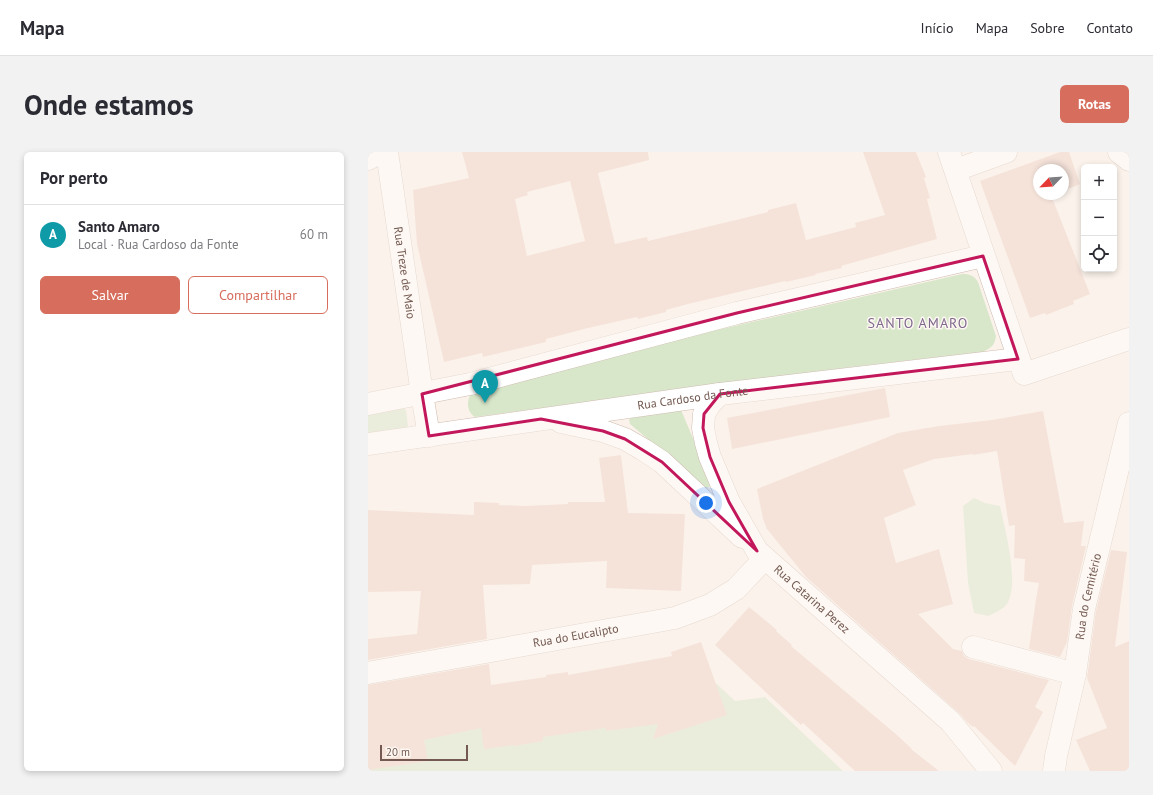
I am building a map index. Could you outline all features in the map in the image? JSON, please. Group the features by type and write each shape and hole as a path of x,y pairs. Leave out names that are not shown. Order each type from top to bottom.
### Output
{"street":[{"path":"368,159 381,152"},
{"name":"Rua Treze de Maio","path":"387,152 429,436"},
{"path":"1006,152 952,161 1024,374 1129,339"},
{"path":"1119,152 1129,160"},
{"path":"368,404 470,384 737,313 983,256"},
{"name":"Rua Cardoso da Fonte","path":"368,444 720,394 1018,359"},
{"name":"Rua Catarina Perez","path":"720,394 710,404 704,414 703,428 706,443 710,457 729,502 761,555 950,721 991,771"},
{"path":"541,419 574,424 603,431 624,439 644,450 662,462 761,555"},
{"name":"Rua do Cemitério","path":"1054,771 1056,756 1075,674 1084,609 1129,423"},
{"name":"Rua do Eucalipto","path":"368,673 675,618 710,605 736,589 761,555"},
{"path":"973,647 1075,674"}],"highlighted area":[{"path":"983,256 1018,359 720,394 704,414 703,428 710,457 729,502 757,551 662,462 625,439 603,431 541,419 429,436 422,394 737,313"}],"green space":[{"path":"962,274 971,275 978,282 996,336 995,342 992,346 983,352 851,367 475,417 470,412 468,406 468,400 471,394 699,334"},
{"path":"401,406 406,410 408,426 405,431 368,439 368,411"},
{"path":"681,410 712,483 711,486 706,488 630,424 629,420 632,417"},
{"path":"974,498 985,503 1000,506 1008,542 1012,570 1011,595 1006,606 989,616 974,613 968,583 963,506"},
{"path":"717,684 735,701 765,697 843,771 368,771 368,728 583,689"}],"building":[{"path":"462,152 648,152 649,160 598,173 615,244 647,237 648,241 768,212 768,210 796,203 806,240 856,227 855,223 885,215 863,152 916,152 926,177 924,178 930,198 927,199 937,239 841,266 842,268 815,274 816,275 688,304 666,310 666,312 638,319 637,317 588,328 546,339 546,342 483,357 482,353 444,362 417,244 413,190 469,178","holes":["570,181 585,241 527,256 515,199 528,195 527,192"]},
{"path":"1060,152 1069,152 1080,184 1069,189 1069,164 1033,164 1033,200 1053,200 1090,294 1073,301 1074,304 1046,315 1045,313 1030,318 980,181"},
{"path":"885,388 890,417 732,449 727,418"},
{"path":"1043,411 1064,523 1084,521 1081,546 1086,546 1072,606 1067,642 1060,657 1029,649 1039,583 1024,581 1025,559 1014,558 1015,525 1009,526 997,451 934,459 903,470 916,505 884,518 896,563 939,549 953,604 918,614 953,649 962,651 964,656 969,659 1049,680 1035,707 1043,712 1015,766 974,726 973,727 967,722 958,712 806,577 767,529 763,519 757,489 898,433 939,426 992,420"},
{"path":"621,455 628,513 685,514 681,591 606,588 607,561 532,565 530,584 483,585 487,639 368,660 368,639 417,634 421,591 368,592 368,510 474,515 474,502 525,506 568,504 568,502 605,502 599,458"},
{"path":"1111,550 1127,552 1115,647 1129,641 1129,771 1090,771 1076,740 1107,728 1087,678 1096,611"},
{"path":"749,607 777,630 776,631 792,645 791,646 897,735 911,749 939,771 855,771 803,723 801,725 715,645"},
{"path":"701,642 727,715 653,739 658,724 606,731 606,728 543,737 543,741 484,749 481,728 424,740 428,761 368,770 368,685 489,664 491,685 546,677 546,675 568,672 568,675 672,656 671,652"}],"place":[{"name":"Santo Amaro","path":"485,403"}],"district":[{"name":"SANTO AMARO","path":"918,323"}]}
